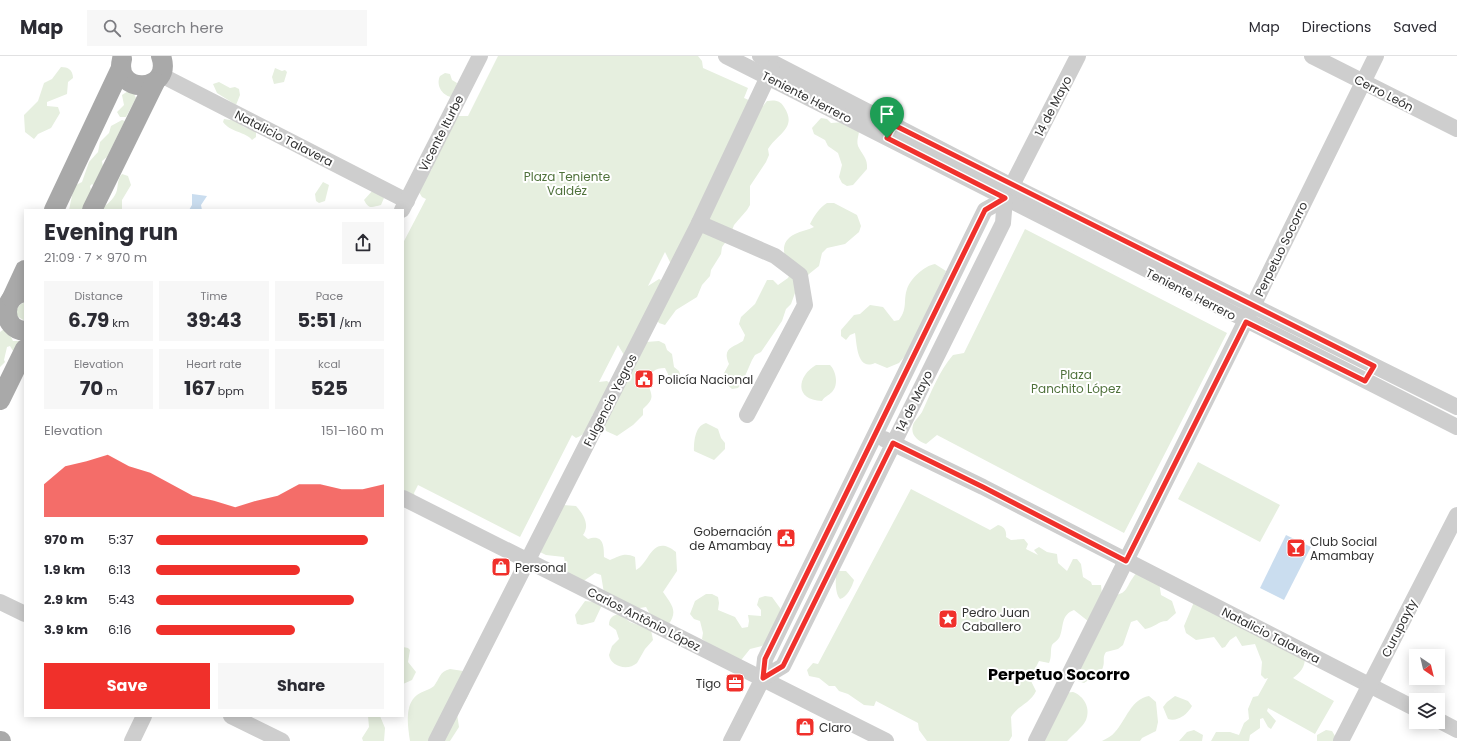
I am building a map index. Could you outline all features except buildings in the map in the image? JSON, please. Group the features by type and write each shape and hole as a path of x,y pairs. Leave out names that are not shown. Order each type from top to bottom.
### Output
{"main road":[{"path":"122,59 124,75 132,84 144,86 161,67"},
{"path":"54,209 122,59"},
{"path":"92,209 161,67"},
{"path":"24,272 9,304 8,319 11,325 24,332"},
{"path":"0,400 24,351"}],"street":[{"name":"Vicente Iturbe","path":"404,206 480,56"},
{"name":"Teniente Herrero","path":"726,56 774,66"},
{"name":"Teniente Herrero","path":"760,56 774,66 890,132 1128,252 1253,306 1457,407"},
{"name":"14 de Mayo","path":"763,678 783,666 1003,223 1009,192 1078,56"},
{"name":"Cerro León","path":"1312,56 1457,129"},
{"name":"Perpetuo Socorro","path":"1036,741 1246,322 1376,56"},
{"name":"Fulgencio Yegros","path":"436,741 529,561 699,223 774,66"},
{"name":"Natalicio Talavera","path":"161,67 404,206"},
{"name":"14 de Mayo","path":"732,741 763,678 765,659 985,210 1009,192"},
{"path":"699,223 775,256 800,275 805,305 747,415"},
{"name":"Teniente Herrero","path":"1128,252 1246,322 1457,427"},
{"path":"1365,381 1374,366"},
{"name":"Natalicio Talavera","path":"875,435 983,487 1409,706"},
{"name":"Carlos Antônio López","path":"404,498 886,741"},
{"name":"Curupayty","path":"1342,741 1457,515"},
{"path":"0,602 24,614"},
{"path":"132,741 144,717"},
{"path":"233,717 282,741"},
{"path":"1445,724 1457,730"}],"green space":[{"name":"Plaza Teniente Valdéz","path":"498,56 698,56 702,61 703,68 748,88 744,98 763,106 767,101 781,103 788,114 789,120 785,130 768,149 769,155 766,162 750,186 750,205 734,225 730,236 722,247 721,254 711,270 710,276 702,285 697,297 676,310 665,325 659,323 655,317 646,342 659,341 665,344 667,350 672,354 674,367 679,371 681,377 678,383 672,384 667,381 668,374 665,368 654,371 648,382 652,396 650,402 643,409 643,415 633,425 617,436 606,431 598,415 592,415 592,423 586,432 576,438 572,435 520,537 418,485 414,493 415,496 404,500 404,241 426,199 422,197 417,189 432,169 433,159 457,116 468,116","holes":["665,252 671,264 665,282 659,279 648,286","618,345 627,360 612,385 607,381 599,382"]},
{"path":"61,67 70,70 73,75 73,78 68,82 67,94 47,102 47,106 58,107 60,113 51,128 38,134 34,139 25,132 24,115 38,101 44,83 52,79"},
{"path":"275,68 282,71 285,70 287,72 284,82 274,84 272,77"},
{"path":"445,73 450,74 452,80 457,83 454,97 447,96 441,91 439,80 440,76"},
{"path":"219,82 230,88 235,87 239,89 240,95 236,105 217,93 213,84"},
{"path":"128,91 134,94 136,98 126,117 120,117 117,112 124,105 122,95"},
{"path":"821,118 827,119 831,123 844,122 859,127 858,146 866,159 867,169 853,185 847,186 842,183 839,177 842,165 838,153 828,146 825,140 814,134 812,128"},
{"path":"224,119 237,121 244,127 256,131 256,137 252,140 246,135 230,128 223,122"},
{"path":"122,120 125,121 107,157 102,161 103,167 97,188 92,184 90,186 92,195 90,209 69,209 74,186 82,182 89,162 98,152 100,142 109,133 111,126"},
{"path":"122,174 128,176 131,185 122,200 122,209 100,209 108,204 116,193 120,176"},
{"path":"323,182 329,185 325,201 319,203 316,201 315,194"},
{"path":"373,190 384,198 381,205 369,207 364,200"},
{"path":"827,203 834,203 857,215 861,226 859,232 845,244 827,248 822,253 819,266 809,274 795,293 791,304 786,309 782,321 761,352 755,355 752,360 742,383 738,388 732,389 723,381 723,375 729,364 727,352 729,349 743,341 745,335 739,324 741,317 755,304 767,280 773,280 778,285 788,278 791,272 784,251 786,242 795,234 814,227 810,224 819,210"},
{"name":"Plaza Panchito López","path":"1025,229 1227,333 1124,533 937,435 926,444 915,437 912,429 948,361 953,355 964,353"},
{"path":"935,264 946,271 912,348 899,363 887,368 875,363 865,363 861,360 857,350 855,333 850,335 846,340 841,336 841,330 854,315 860,314 870,305 883,307 894,321 899,320 902,316 909,285 918,273"},
{"path":"24,302 24,320 17,316 17,309"},
{"path":"4,329 9,333 13,341 19,341 13,351 10,346 7,347 4,360 5,362 0,367 0,332"},
{"path":"816,365 830,365 836,378 834,389 822,401 813,400 807,396 801,387 805,375"},
{"path":"706,423 718,429 721,438 725,443 725,449 714,460 694,451 697,431 699,427"},
{"path":"1198,462 1280,505 1260,542 1178,499"},
{"path":"911,489 990,530 998,525 1002,526 1006,537 1011,540 1024,539 1028,544 1026,549 1038,555 1034,550 1039,547 1047,552 1057,554 1058,563 1067,571 1073,559 1077,559 1081,564 1083,577 1091,582 1092,585 1101,585 1102,595 1122,593 1139,570 1159,582 1161,595 1172,601 1176,613 1167,621 1145,629 1137,620 1131,622 1123,645 1118,649 1106,652 1103,667 1100,673 1084,683 1078,681 1074,677 1093,625 1074,610 1070,612 1065,618 1059,638 1052,645 1049,663 1039,661 1030,679 1036,691 1034,695 1011,717 1012,736 1009,741 927,741 919,730 918,723 876,701 874,706 864,705 848,694 839,691 835,686 829,686 819,678 809,676 807,670 813,663 818,664"},
{"path":"563,505 576,506 586,524 583,535 588,539 600,539 604,548 604,557 610,560 622,555 635,557 636,570 656,548 662,546 668,547 676,552 677,571 663,592 673,608 673,616 668,625 652,618 646,607 627,610 604,593 601,575 595,573 585,580 577,582 567,576 564,557 546,555 540,552"},
{"path":"839,571 846,571 854,580 851,589 843,598 840,599 837,594 836,586 836,575"},
{"path":"706,594 712,594 718,597 718,610 735,617 742,628 748,627 748,615 761,616 761,610 757,605 759,598 765,596 772,597 780,608 782,615 766,642 762,646 750,649 738,664 702,639 703,633 700,621 694,619 690,614 695,601"},
{"path":"585,601 603,603 594,622 582,625 577,624 575,615"},
{"path":"1194,602 1305,657 1302,669 1293,678 1334,701 1315,734 1268,708 1267,711 1276,721 1271,729 1268,727 1263,718 1260,719 1260,728 1250,735 1249,741 1211,741 1216,732 1230,732 1239,735 1244,723 1249,719 1248,709 1253,697 1258,696 1268,678 1265,679 1261,675 1262,662 1255,644 1242,646 1236,636 1222,648 1214,637 1196,640 1186,633 1184,626"},
{"path":"619,614 630,622 651,630 653,640 645,649 637,663 629,667 616,665 610,659 609,655 612,646 619,639 616,630 609,625 609,623 612,617"},
{"path":"404,647 410,650 408,662 416,672 412,680 404,684"},
{"path":"450,669 463,671 470,689 467,698 457,714 459,727 450,741 410,741 408,716 410,704 417,695 434,686 442,674 446,670"},
{"path":"1073,692 1080,696 1086,703 1088,711 1084,723 1067,741 1040,741 1063,693"},
{"path":"1149,696 1156,702 1158,722 1156,731 1142,738 1140,741 1102,741 1114,733 1138,701"},
{"path":"1175,696 1188,701 1192,706 1182,717 1171,720 1168,719 1163,707"},
{"path":"368,717 380,717 385,728 384,741 363,741 362,738 369,727"},
{"path":"1194,730 1203,735 1202,741 1179,741 1187,732"},
{"path":"1326,730 1332,731 1338,741 1317,741 1317,735"}],"water":[{"path":"192,194 207,196 201,205 202,209 190,209 192,205"},
{"path":"1286,535 1311,547 1284,600 1260,588"}],"place":[{"name":"Policía Nacional","path":"644,379"},
{"name":"Gobernación de Amambay","path":"786,538"},
{"name":"Club Social Amambay","path":"1296,548"},
{"name":"Personal","path":"501,567"},
{"name":"Pedro Juan Caballero","path":"948,619"},
{"name":"Tigo","path":"735,683"},
{"name":"Claro","path":"805,727"}],"district":[{"name":"Perpetuo Socorro","path":"1059,674"}],"route":[{"path":"894,125 1012,186 1374,366 1365,381 1246,322 1126,561 983,487 893,443 783,666 763,678 765,659 985,210 1005,198 887,138 894,125"}]}
